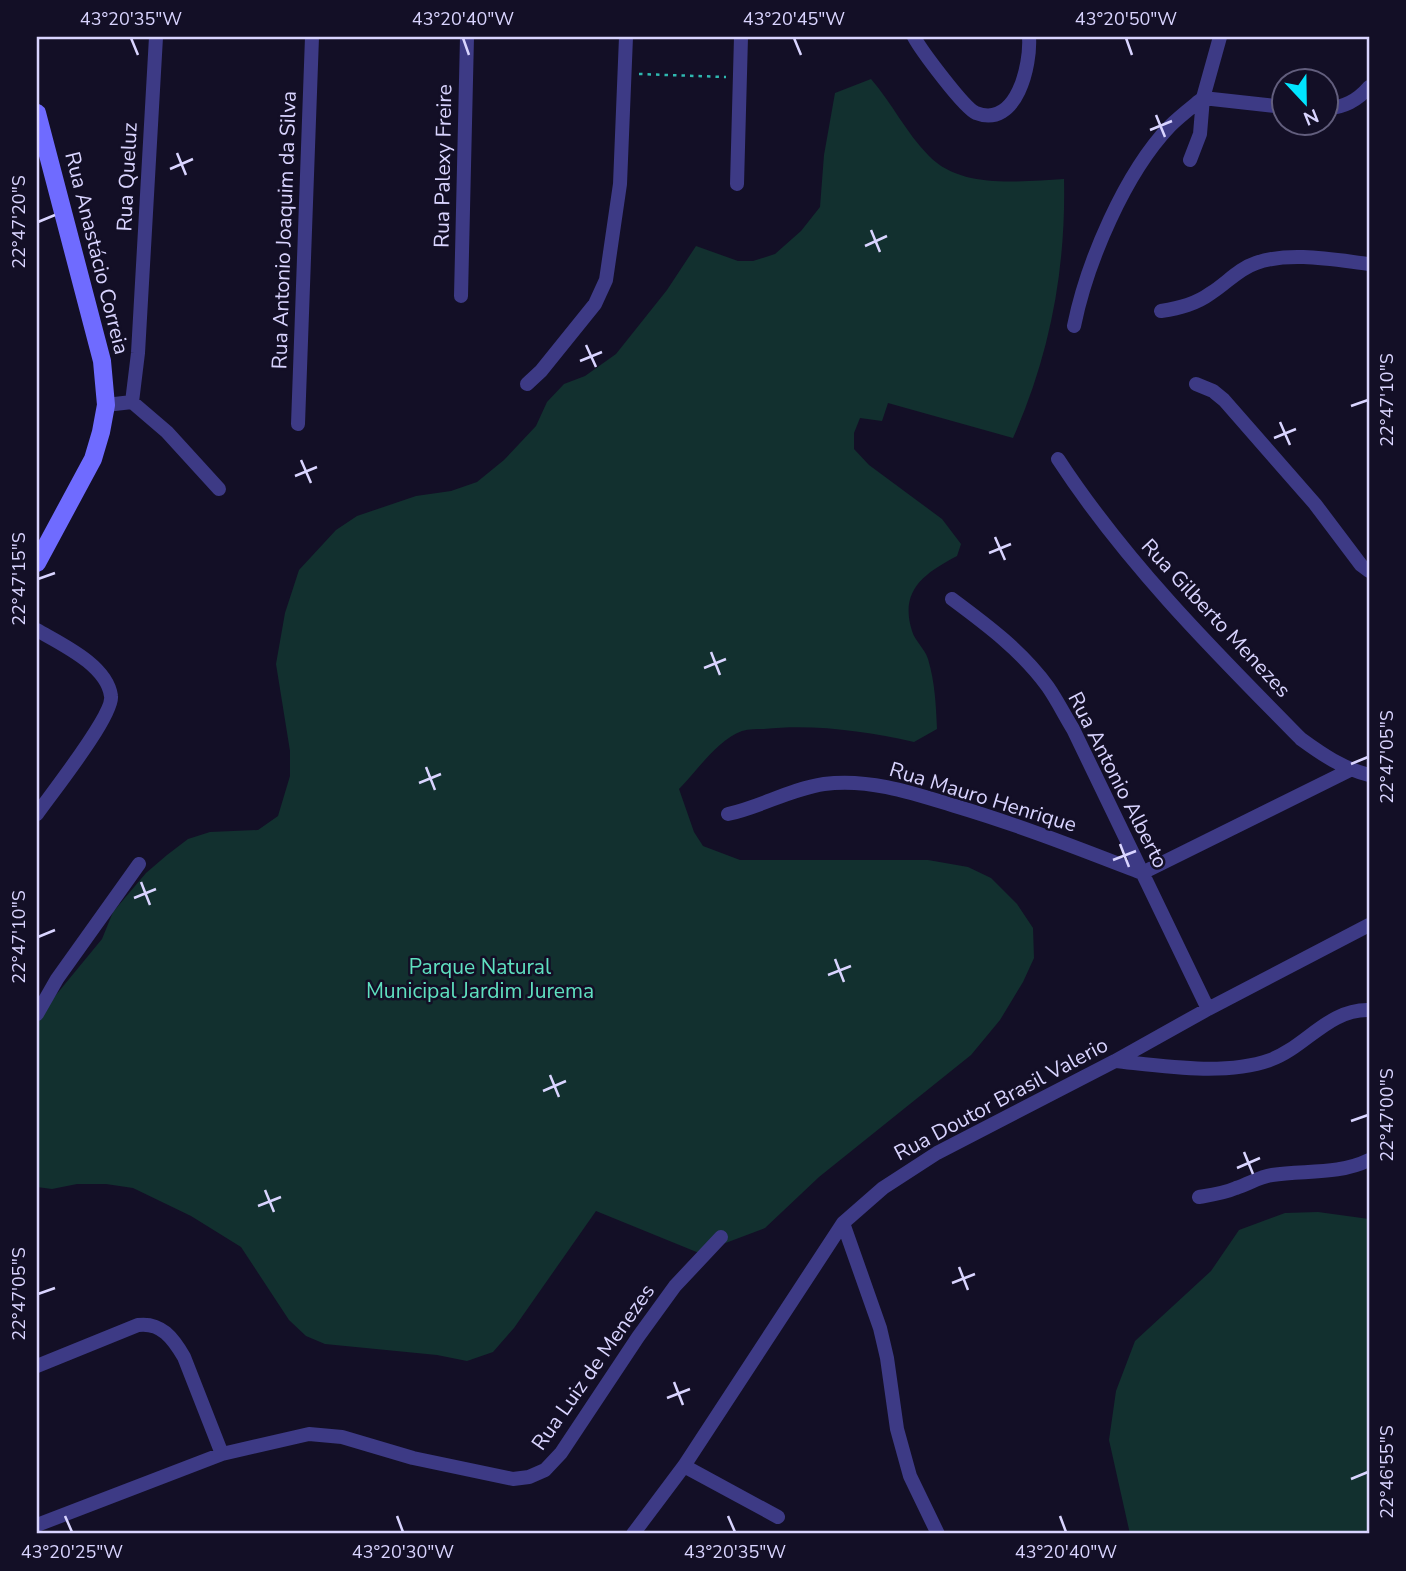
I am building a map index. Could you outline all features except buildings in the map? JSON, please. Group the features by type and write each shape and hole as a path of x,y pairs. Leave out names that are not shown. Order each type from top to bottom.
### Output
{"main road":[{"name":"Rua Anastácio Correia","path":"37,113 102,361 106,405 93,458 37,563"}],"street":[{"name":"Rua Queluz","path":"132,402 138,353 156,37"},
{"name":"Rua Antonio Joaquim da Silva","path":"298,424 312,37"},
{"name":"Rua Palexy Freire","path":"461,296 467,37"},
{"path":"527,384 541,371 595,304 606,280 620,184 626,37"},
{"path":"737,184 741,37"},
{"path":"914,37 948,84 973,112 987,115 1001,112 1016,96 1025,78 1030,54 1029,37"},
{"path":"1190,160 1200,134 1203,98 1220,37"},
{"path":"1340,107 1360,98 1369,87"},
{"path":"1074,326 1088,272 1130,179 1169,127 1203,98 1270,106"},
{"path":"1161,311 1197,302 1258,262 1290,258 1369,264"},
{"path":"1196,384 1213,391 1224,400 1315,504 1369,572"},
{"path":"106,405 132,402 167,432 219,489"},
{"name":"Rua Gilberto Menezes","path":"1058,459 1088,504 1144,575 1301,739 1329,760 1369,775"},
{"name":"Rua Antonio Alberto","path":"952,599 996,632 1048,688 1073,729 1208,1009"},
{"path":"37,630 83,657 106,682 112,696 110,708 99,727 37,814"},
{"path":"1142,873 1350,770"},
{"name":"Rua Mauro Henrique","path":"727,814 761,804 792,790 827,784 889,787 1008,822 1142,873"},
{"path":"37,1014 57,979 139,864"},
{"name":"Rua Doutor Brasil Valerio","path":"634,1534 684,1466 843,1223 883,1188 937,1153 1115,1062 1208,1009 1369,925"},
{"path":"1115,1062 1207,1067 1252,1065 1290,1051 1325,1023 1346,1013 1369,1010"},
{"path":"1199,1197 1236,1189 1272,1175 1315,1173 1345,1168 1369,1160"},
{"path":"843,1223 880,1328 897,1429 910,1476 938,1534"},
{"name":"Rua Luiz de Menezes","path":"37,1525 222,1454 282,1439 323,1434 500,1477 529,1477 545,1470 561,1452 675,1286 721,1237"},
{"path":"37,1366 138,1325 159,1327 177,1345 184,1357 222,1454"},
{"path":"684,1466 778,1517"}],"path":[{"path":"626,73 740,78"}],"green space":[{"name":"Parque Natural Municipal Jardim Jurema","path":"871,79 921,147 943,167 975,179 993,181 1064,179 1062,246 1046,343 1026,407 1013,438 888,403 882,421 860,418 854,433 854,449 869,465 942,519 961,544 957,556 925,576 918,584 909,604 912,631 927,655 930,668 937,729 914,742 821,728 745,730 716,749 679,789 694,832 703,846 740,860 928,860 968,867 991,878 1017,904 1033,928 1034,958 1000,1020 971,1055 819,1177 765,1228 699,1253 596,1211 514,1328 493,1352 467,1361 437,1355 325,1344 306,1336 289,1320 241,1247 191,1216 133,1188 106,1184 77,1184 52,1189 37,1187 37,1018 102,939 113,912 146,873 167,855 188,839 210,832 258,830 278,816 290,776 290,751 276,664 285,613 299,570 336,530 357,516 416,496 451,491 477,482 504,460 536,426 547,402 564,384 585,376 616,354 667,290 696,246 738,261 753,261 775,254 801,231 820,207 824,155 835,93"},
{"path":"1318,1212 1369,1219 1369,1534 1130,1534 1109,1440 1116,1391 1135,1341 1211,1271 1239,1230 1285,1213"}]}
